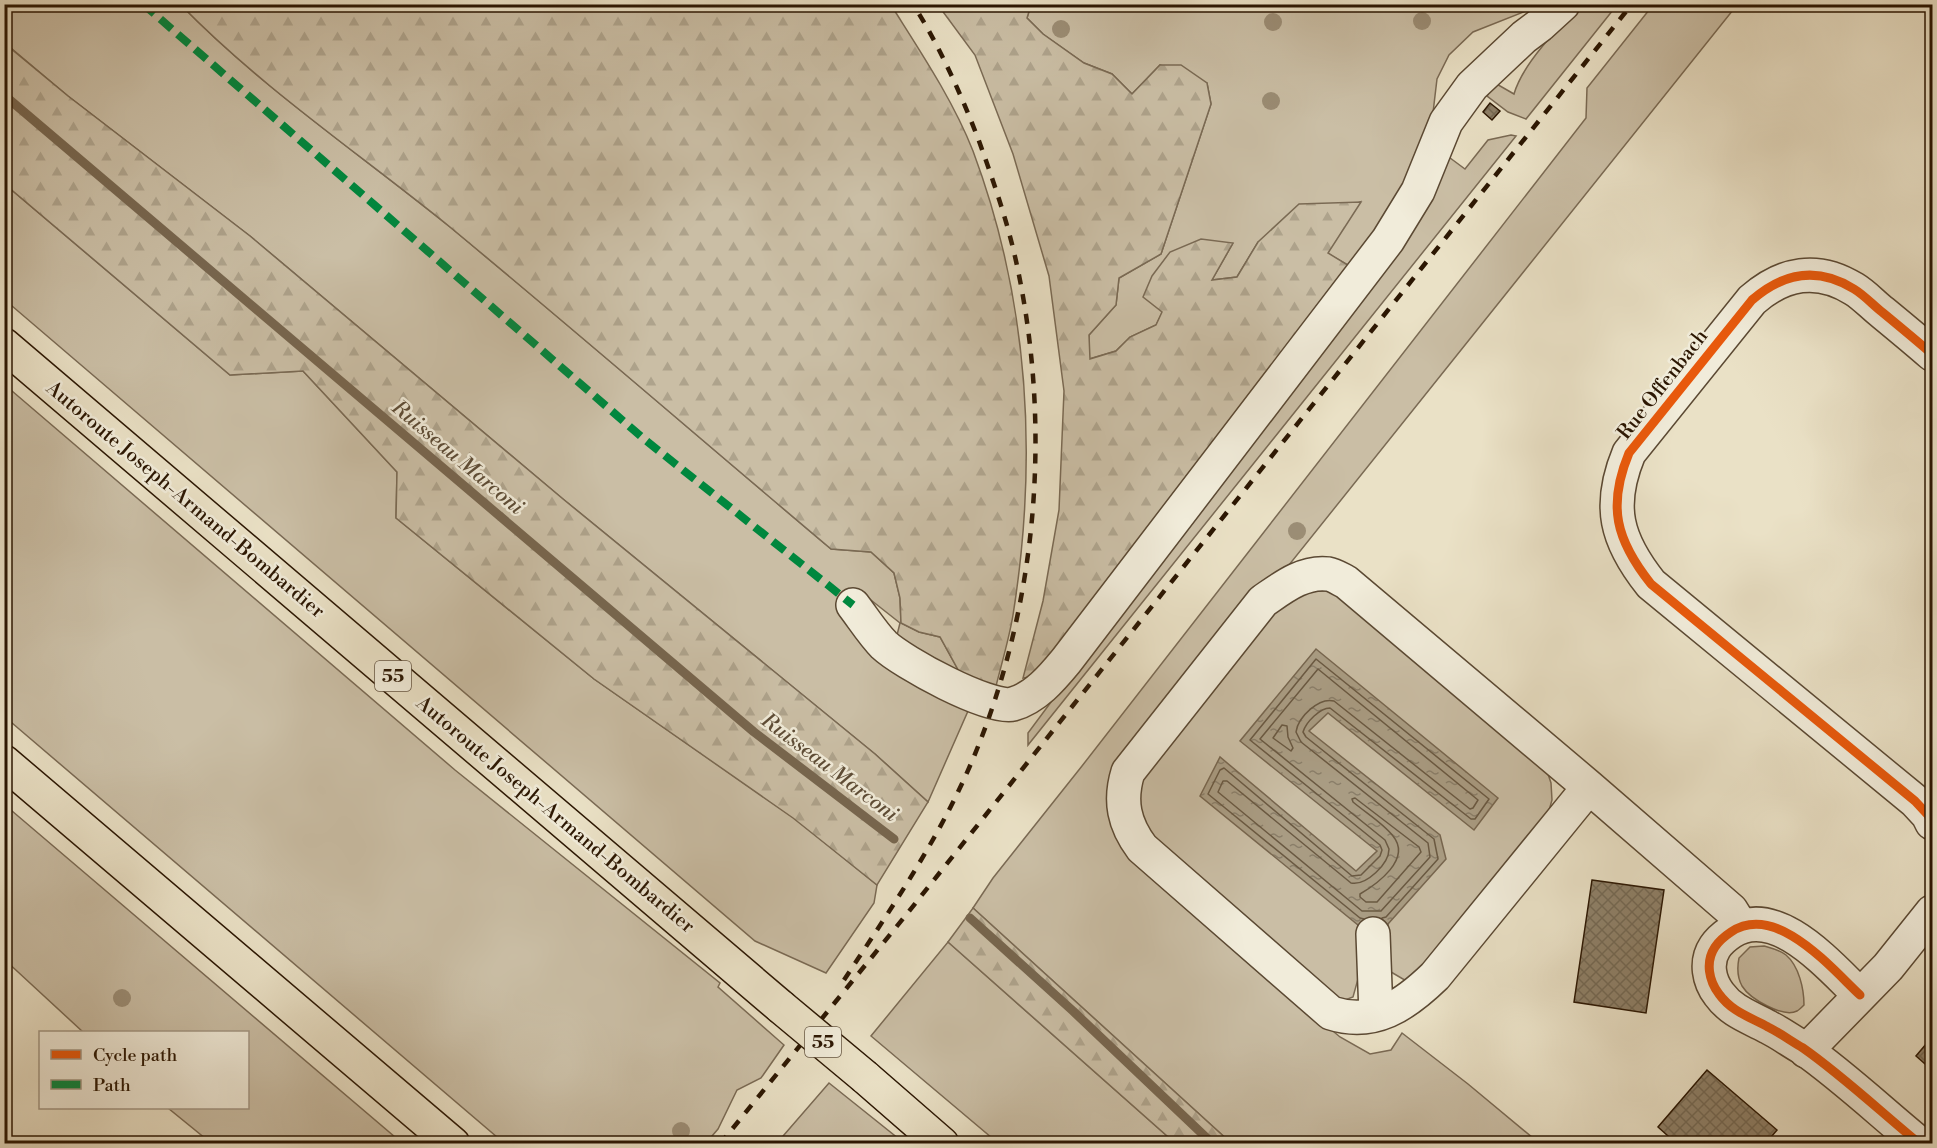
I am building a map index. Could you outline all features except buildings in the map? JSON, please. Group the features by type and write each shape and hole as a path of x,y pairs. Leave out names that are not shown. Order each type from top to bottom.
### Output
{"highway":[{"name":"Autoroute Joseph-Armand-Bombardier","path":"4,345 942,1143"},
{"path":"4,762 453,1143"}],"street":[{"path":"853,605 883,644 896,655 972,695 994,702 1013,704 1044,686 1066,661 1388,240 1418,191 1446,122 1472,86 1563,4"},
{"name":"Rue Offenbach","path":"1932,354 1854,289 1846,285 1818,276 1800,275 1768,286 1752,300 1629,453 1620,476 1616,499 1624,546 1635,565 1651,584 1915,801 1932,823"},
{"path":"1589,787 1435,976 1413,997 1390,1010 1366,1017 1346,1017 1331,1012 1142,848 1130,832 1123,788 1128,772 1263,601 1303,576 1328,574 1346,582 1589,787 1731,910 1741,926"},
{"path":"1806,1051 1888,967 1932,912"},
{"path":"1860,994 1803,943 1785,931 1763,924 1741,926 1723,938 1713,951 1710,960 1714,988 1731,1008 1806,1051 1920,1143"},
{"path":"1373,934 1376,1014"}],"green space":[{"path":"1031,4 1541,5 1473,32 1449,55 1437,79 1432,121 1415,177 1351,267 1327,253 1360,202 1258,242 1237,277 1212,280 1233,243 1162,313 1156,325 1130,337 1116,351 1089,359 1089,335 1116,305 1119,278 1161,254 1211,104 1207,83 1160,65 1132,94 1112,74 1084,63 1043,34 1027,18"},
{"path":"4,5 181,5 278,92 450,227 831,549 871,552 894,573 900,598 901,623 919,632 940,637 961,675 896,639 900,623 862,593 900,669 968,711 928,802 875,754 563,499 250,236 68,96 5,43"},
{"path":"181,5 891,5 946,95 973,151 992,208 1017,322 1026,439 1025,497 1021,556 1013,615 996,686 961,675 940,637 919,632 901,623 900,598 894,573 871,552 831,549 450,227 278,92"},
{"path":"938,5 1031,5 1027,18 1043,34 1084,63 1112,74 1132,94 1160,65 1181,65 1207,83 1211,104 1161,254 1119,278 1116,305 1089,335 1090,359 1116,351 1130,337 1156,325 1162,312 1143,297 1152,276 1170,252 1201,239 1233,243 1212,280 1237,277 1258,242 1299,204 1361,202 1328,253 1351,267 1038,676 1023,678 1043,601 1059,510 1064,391 1049,276 1013,154 975,55"},
{"path":"1581,5 1617,5 1526,119 1508,112 1487,96 1495,83 1514,94 1533,58"},
{"path":"1653,5 1737,5 1289,565 1272,576 1115,775 1174,897 1340,1037 1370,1054 1391,1050 1402,1033 1539,1143 1231,1143 973,908 993,878 1586,118 1587,88"},
{"path":"4,43 68,96 250,236 563,499 875,754 928,802 877,885 793,818 594,679 396,518 397,472 303,371 230,375 7,186 4,181"},
{"path":"1516,136 1028,745 1028,733 1161,554 1442,152 1465,169 1488,140"},
{"path":"4,181 7,186 230,375 303,371 397,472 396,518 594,679 794,818 877,885 874,903 826,973 755,941 5,300"},
{"path":"5,385 455,770 720,983 718,987 784,1045 761,1078 737,1090 718,1129 706,1143 504,1143 5,717"},
{"path":"1311,591 1328,591 1348,600 1546,768 1551,783 1552,800 1548,814 1408,982 1391,972 1388,924 1358,925 1358,979 1353,997 1345,1000 1338,1000 1146,834 1136,804 1143,771 1274,609"},
{"path":"5,805 402,1143 211,1143 169,1109 249,1109 249,1031 82,1031 5,960"},
{"path":"973,908 1231,1143 1175,1143 948,942"},
{"path":"948,942 1175,1143 998,1143 871,1036"},
{"path":"1764,946 1784,953 1794,965 1800,978 1804,999 1804,1005 1797,1011 1784,1012 1767,1006 1742,986 1738,972 1739,958 1750,947"},
{"path":"829,1083 904,1143 777,1143"}],"water":[{"path":"1316,649 1498,798 1474,830 1328,713 1309,731 1440,835 1446,859 1388,924 1358,925 1200,796 1220,757 1356,871 1377,851 1240,741"}],"waterway":[{"name":"Ruisseau Marconi","path":"4,95 754,732 894,839"},
{"name":"Ruisseau Marconi","path":"970,918 1073,1011 1213,1144"}],"railway":[{"path":"844,980 935,836 979,744 999,686 1015,627 1026,566 1033,505 1035,444 1033,382 1027,321 1016,261 1004,215 965,106 941,54 913,4"},
{"path":"720,1144 906,915 1632,4"}],"marked path":[{"path":"143,4 644,439 853,605"}],"cycle path":[{"path":"1932,354 1861,294 1840,282 1814,275 1788,279 1776,284 1752,300 1629,453 1622,472 1617,506 1623,537 1639,568 1651,584 1915,801 1932,823"},
{"path":"1860,995 1834,969 1801,942 1784,931 1766,925 1748,925 1731,932 1717,945 1710,959 1709,971 1713,983 1724,1000 1742,1014 1772,1029 1818,1059 1920,1144"}]}
